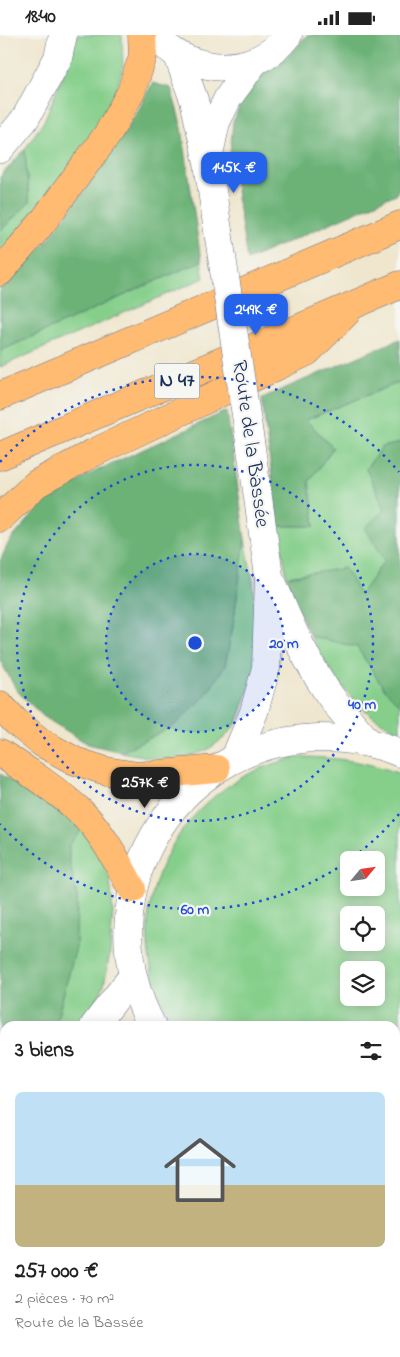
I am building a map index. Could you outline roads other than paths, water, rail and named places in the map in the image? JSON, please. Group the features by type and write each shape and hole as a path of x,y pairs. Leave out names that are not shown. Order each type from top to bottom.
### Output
{"highway":[{"path":"0,272 42,223 107,135 131,92 143,56 142,35"},
{"name":"N 47","path":"0,396 400,225"},
{"name":"N 47","path":"0,456 400,285"},
{"path":"0,518 36,484 93,453 308,353 354,305"},
{"path":"0,705 16,722 42,743 75,761 106,771 138,776 226,764"},
{"path":"0,753 38,777 82,813 110,849 132,889"}],"street":[{"path":"0,149 25,119 58,58 63,35"},
{"path":"155,35 178,56 203,65 230,67 255,61 278,47 288,35"},
{"name":"Route de la Bassée","path":"178,56 194,100 208,163 269,576 266,668 254,712 226,764"},
{"name":"Route de la Bassée","path":"208,163 216,122 228,98 255,61"},
{"name":"Route de la Bassée","path":"269,576 288,621 312,667 336,703 368,743"},
{"path":"149,1021 144,1012 132,977 128,932 132,889 143,857 166,816 193,787 226,764 274,743 300,739 334,738 368,743 400,753"},
{"path":"98,1021 132,977"}]}
